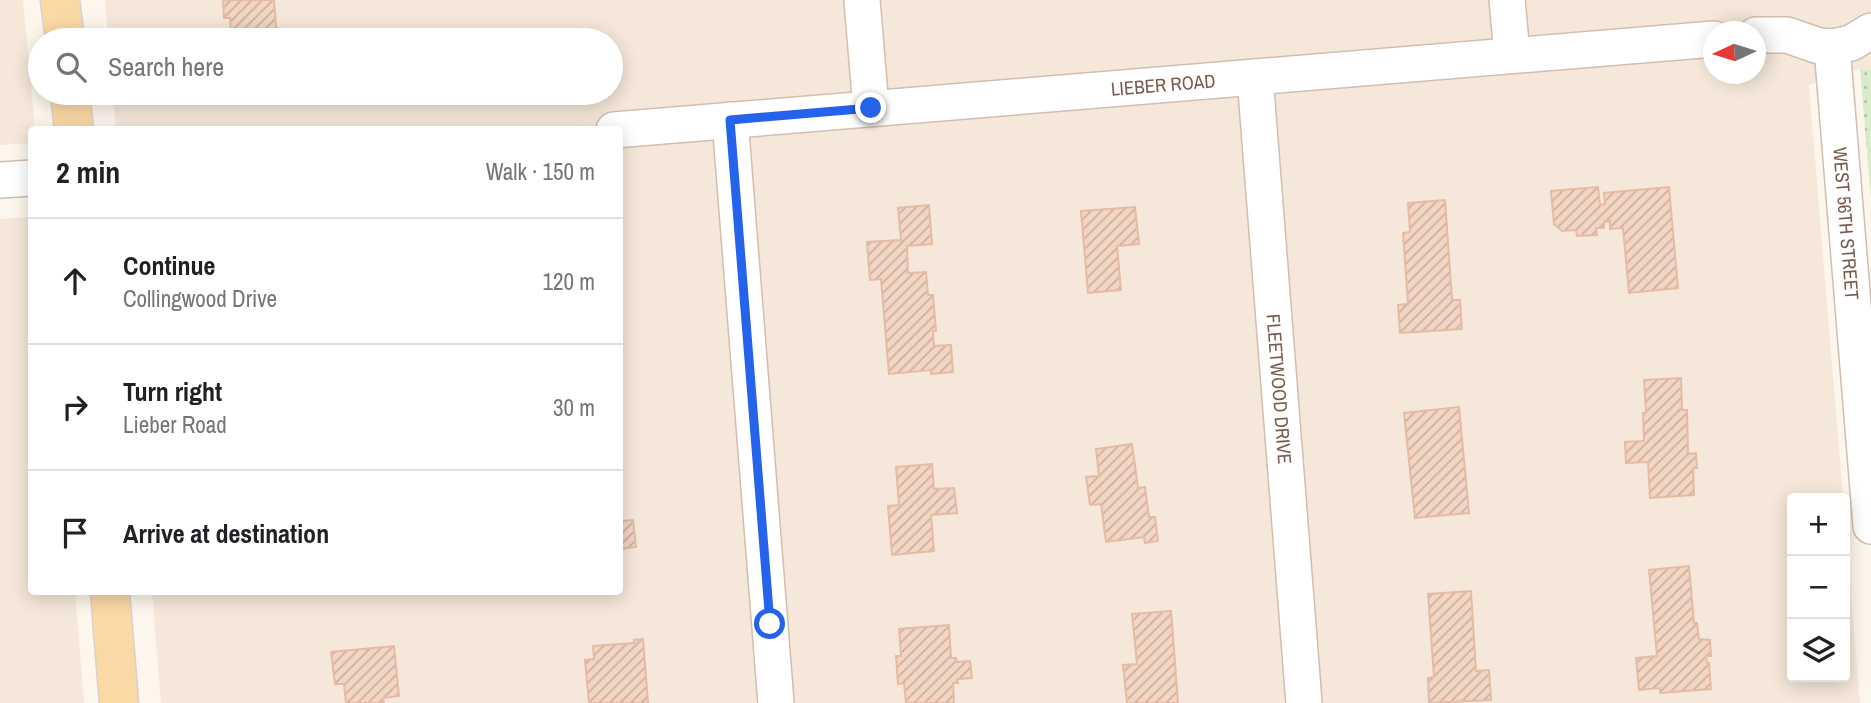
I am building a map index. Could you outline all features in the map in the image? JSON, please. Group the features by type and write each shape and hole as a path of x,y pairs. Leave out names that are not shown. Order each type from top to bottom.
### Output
{"main road":[{"path":"60,0 64,28"},
{"path":"71,105 74,126"},
{"path":"110,595 119,703"}],"street":[{"path":"862,0 871,108"},
{"path":"1507,0 1512,54"},
{"path":"1766,35 1787,35 1819,46 1832,47 1851,43 1871,31"},
{"name":"LIEBER ROAD","path":"623,129 1703,40"},
{"name":"WEST 56TH STREET","path":"1832,47 1871,526"},
{"name":"FLEETWOOD DRIVE","path":"1255,77 1304,703"},
{"path":"730,120 776,703"},
{"path":"0,180 28,178"}],"shaded area":[{"path":"0,0 23,0 28,54 28,105 33,105 35,126 28,126 28,143 0,145"},
{"path":"105,0 1871,0 1871,70 1860,69 1809,85 1843,493 1787,493 1787,682 1850,682 1850,583 1860,703 161,703 152,595 623,595 623,126 116,126 114,105 623,105 623,28 107,28"},
{"path":"28,217 28,595 75,595 84,703 0,703 0,219"}],"green space":[{"path":"1860,69 1871,70 1871,200"}],"building":[{"path":"223,0 274,0 276,28 231,28 230,18 224,18"},
{"path":"1598,187 1600,205 1605,204 1604,193 1669,187 1678,288 1629,293 1623,228 1610,229 1610,221 1604,222 1604,228 1596,228 1597,235 1577,236 1576,230 1562,231 1554,224 1551,191"},
{"path":"1445,200 1452,300 1460,300 1462,329 1400,333 1398,305 1408,304 1403,233 1410,232 1408,203"},
{"path":"929,205 932,244 907,246 908,273 926,272 928,295 933,295 936,331 933,331 934,346 951,345 953,372 931,374 931,370 889,374 881,279 870,280 867,242 901,240 898,208"},
{"path":"1135,207 1139,244 1117,246 1121,290 1088,293 1081,211"},
{"path":"1681,378 1682,410 1687,410 1688,454 1696,453 1697,468 1693,468 1694,495 1650,498 1648,462 1626,463 1625,442 1644,441 1644,380"},
{"path":"1459,407 1469,513 1415,518 1404,413"},
{"path":"1132,444 1138,488 1145,487 1149,517 1155,517 1158,541 1145,543 1144,537 1106,542 1101,504 1090,505 1086,477 1099,476 1096,449"},
{"path":"932,464 934,489 954,488 957,513 931,515 934,551 892,555 888,506 899,505 896,467"},
{"path":"633,520 636,547 623,549 623,521"},
{"path":"1689,566 1694,623 1697,623 1699,639 1710,640 1711,656 1706,656 1711,689 1660,693 1660,688 1639,690 1636,658 1657,656 1649,570"},
{"path":"1471,591 1476,671 1489,670 1491,700 1429,703 1428,678 1434,677 1428,594"},
{"path":"1171,611 1178,703 1127,703 1123,665 1137,664 1132,614"},
{"path":"949,625 951,658 956,658 957,662 970,661 972,678 957,679 958,683 953,683 954,703 906,703 904,683 898,684 896,656 901,656 899,629"},
{"path":"643,639 648,703 589,703 585,660 594,659 593,646 634,643 634,640"},
{"path":"394,646 399,696 383,698 384,703 346,703 344,684 335,684 331,652"}],"route":[{"path":"770,624 730,120 871,108"}]}
